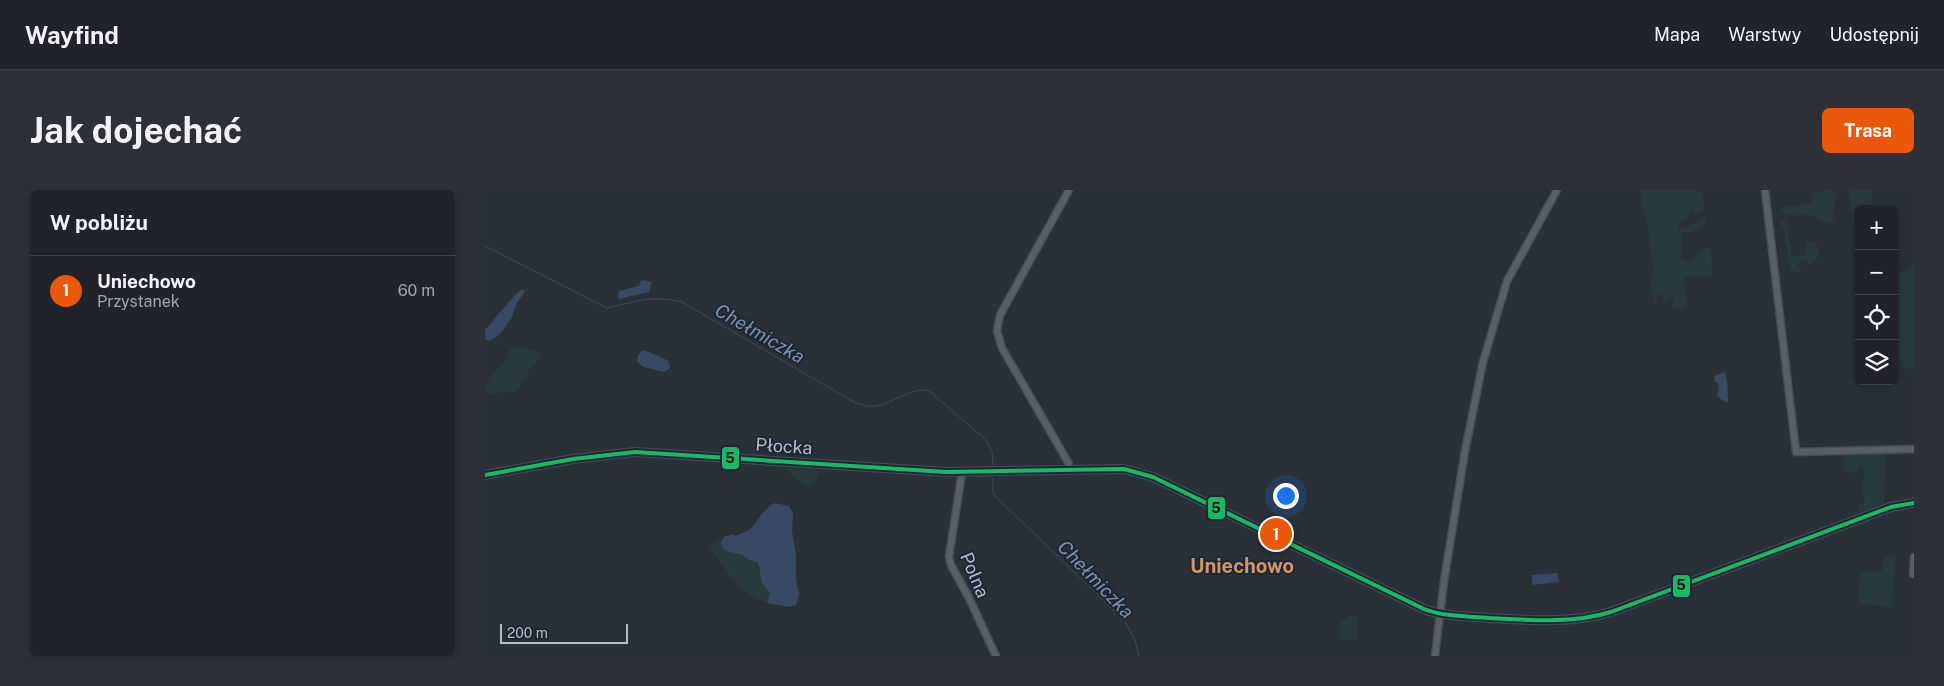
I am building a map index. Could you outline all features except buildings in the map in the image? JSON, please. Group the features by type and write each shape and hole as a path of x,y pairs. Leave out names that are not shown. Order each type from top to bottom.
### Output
{"main road":[{"name":"Płocka","path":"485,475 583,458 635,452 962,472 1124,469 1145,474 1408,603 1440,614 1555,621 1596,616 1625,607 1891,506 1914,503"}],"street":[{"path":"1069,190 1005,304 997,325 1002,348 1068,462 1070,470"},
{"path":"1435,656 1465,451 1483,362 1507,281 1557,190"},
{"path":"1765,190 1796,452 1914,449"},
{"name":"Polna","path":"962,472 949,557 951,565 969,598 996,656"},
{"path":"1913,574 1914,557"}],"green space":[{"path":"1641,190 1701,190 1704,198 1703,210 1698,213 1691,210 1688,217 1677,224 1678,230 1704,216 1707,217 1707,222 1696,231 1690,233 1682,232 1681,258 1684,261 1689,261 1710,246 1713,270 1712,274 1684,278 1687,304 1684,308 1673,308 1670,306 1675,301 1675,297 1669,299 1667,304 1663,303 1661,293 1657,296 1656,305 1654,305 1650,283 1653,270 1647,219 1642,207"},
{"path":"1813,190 1823,193 1822,190 1836,190 1833,221 1831,223 1811,215 1790,215 1780,211 1783,206 1800,206 1811,203"},
{"path":"1849,190 1871,190 1873,205 1854,205 1854,232"},
{"path":"1784,220 1786,221 1791,253 1794,256 1798,257 1806,254 1806,244 1813,241 1819,248 1818,258 1810,263 1808,267 1807,261 1803,260 1798,263 1796,267 1802,271 1800,273 1793,272 1788,263 1785,231 1780,223"},
{"path":"1914,264 1914,366 1910,369 1903,368 1899,362 1899,273 1909,271"},
{"path":"516,347 537,351 542,354 515,392 485,394 488,381 505,360 510,348"},
{"path":"1886,451 1884,504 1860,513 1857,505 1865,502 1862,492 1865,467 1858,466 1858,471 1846,474 1843,466 1844,453 1834,454 1836,453"},
{"path":"786,468 821,471 813,485 808,486 793,477"},
{"path":"793,519 792,531 796,555 796,579 767,603 748,594 740,587 709,546 722,539 721,542"},
{"path":"1883,556 1895,557 1892,607 1858,604 1860,571 1882,572"},
{"path":"1349,616 1357,616 1357,639 1340,640 1339,620 1349,619"}],"water":[{"path":"641,280 652,282 649,292 618,299 619,291 639,286"},
{"path":"522,289 525,291 517,303 511,319 499,335 489,341 485,339 485,330"},
{"path":"644,350 669,361 670,368 664,372 644,367 637,362 637,358"},
{"path":"1724,372 1728,391 1728,402 1726,403 1717,396 1719,387 1718,383 1714,381 1715,376"},
{"path":"775,503 789,506 793,513 792,531 799,595 796,605 789,607 767,603 770,594 762,583 757,562 747,559 741,554 728,552 722,547 721,543 724,537 732,534 736,536 751,528 765,510"},
{"path":"1557,573 1559,582 1532,585 1532,575"}],"waterway":[{"name":"Chełmiczka","path":"485,246 607,308 646,299 666,299 682,302 860,404 869,406 882,405 909,393 923,390 929,391 985,439 992,452 993,465"},
{"name":"Chełmiczka","path":"993,478 995,496 1125,621 1135,640 1139,656"}],"transit line":[{"name":"5","path":"485,475 573,459 635,452 946,472 1124,469 1153,477 1424,609 1456,616 1535,620 1566,620 1611,612 1891,507 1914,503"}],"place":[{"name":"Uniechowo","path":"1276,534"}],"district":[{"name":"Uniechowo","path":"1242,566"}]}
